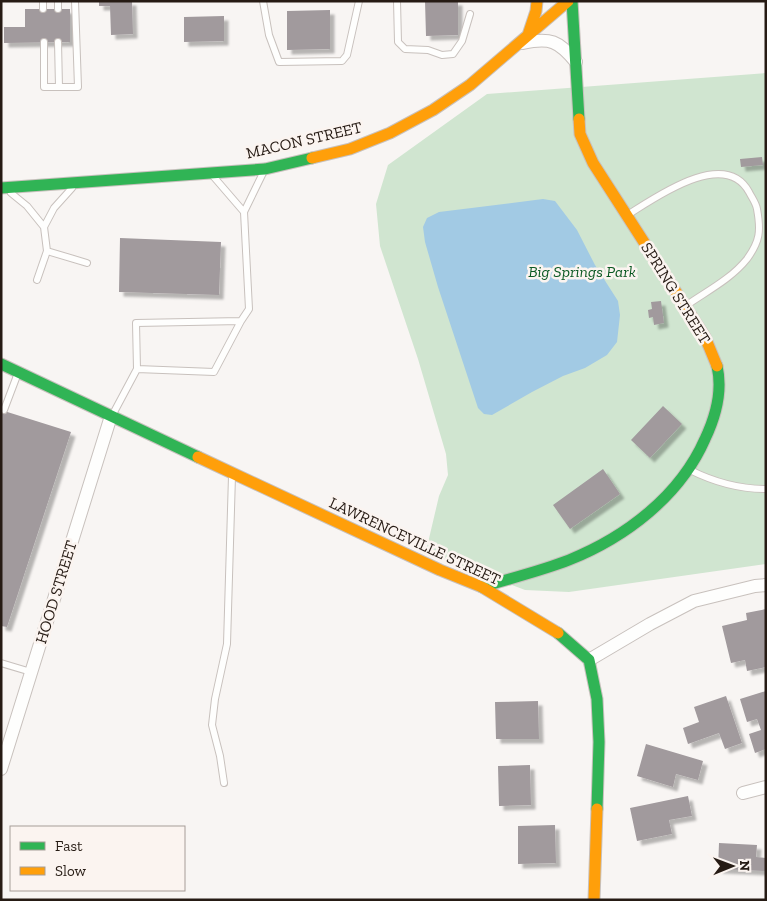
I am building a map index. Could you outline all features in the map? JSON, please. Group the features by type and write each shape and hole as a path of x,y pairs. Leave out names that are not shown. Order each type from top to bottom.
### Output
{"street":[{"path":"537,1 536,11 524,39 541,39 554,42 567,51 576,62"},
{"name":"MACON STREET","path":"3,188 264,169 350,149 390,133 433,110 470,85 568,1"},
{"name":"SPRING STREET","path":"482,587 561,562 597,548 631,527 652,511 689,470 705,443 717,411 720,382 715,358 705,337 593,163 580,134 572,1"},
{"name":"LAWRENCEVILLE STREET","path":"1,364 440,570 482,587 562,636 588,660"},
{"name":"HOOD STREET","path":"1,769 111,416"},
{"path":"594,900 599,742 597,699 588,660 694,600 755,586 766,586"},
{"path":"743,793 766,787"}],"lane":[{"path":"43,1 43,9"},
{"path":"58,1 58,9"},
{"path":"44,42 44,87 78,87 75,1"},
{"path":"264,1 269,35 279,62 342,61 347,55 359,1"},
{"path":"397,1 398,42 405,50 428,50 442,55 453,54 462,41 470,14"},
{"path":"58,42 59,87"},
{"path":"137,369 214,372 249,309 244,212 264,169"},
{"path":"211,174 244,212"},
{"path":"627,216 668,190 703,176 729,176 746,186 756,204 760,233 757,242 735,272 686,306"},
{"path":"44,227 54,208 77,182"},
{"path":"3,188 27,206 44,227 47,251 37,280"},
{"path":"47,251 87,263"},
{"path":"111,416 137,369 136,323 241,321"},
{"path":"4,410 18,372"},
{"path":"689,470 712,481 752,489 766,488"},
{"path":"224,783 220,756 212,725 226,644 232,472"},
{"path":"1,664 31,672"}],"green space":[{"name":"Big Springs Park","path":"766,73 766,564 569,592 525,590 430,554 427,547 439,496 448,475 446,454 418,359 380,246 376,204 388,165 487,94"}],"water":[{"path":"543,199 555,201 577,230 595,265 618,301 620,315 617,342 607,355 585,368 563,376 492,415 484,414 478,408 438,287 425,242 423,227 427,218 439,212"}],"building":[{"path":"99,1 132,1 133,34 111,35 110,6 99,6"},
{"path":"425,1 458,1 458,35 426,36"},
{"path":"25,9 70,9 70,42 4,43 4,27 25,27"},
{"path":"330,10 330,49 287,50 287,11"},
{"path":"224,16 224,41 184,42 184,17"},
{"path":"762,157 763,165 741,167 740,159"},
{"path":"120,238 221,242 219,295 119,292"},
{"path":"661,301 664,323 654,325 653,317 649,318 648,310 652,309 651,302"},
{"path":"663,406 682,424 650,458 631,440"},
{"path":"1,410 71,432 7,627 1,626"},
{"path":"603,469 620,494 570,529 553,505"},
{"path":"766,609 766,667 747,671 745,660 731,663 722,626 747,620 746,613"},
{"path":"766,691 766,749 755,753 749,734 761,730 757,719 747,722 740,699"},
{"path":"726,696 742,743 725,749 719,733 688,744 683,728 699,722 694,707"},
{"path":"538,701 539,739 496,739 495,702"},
{"path":"646,744 703,761 698,780 676,774 673,787 637,776"},
{"path":"530,765 531,805 499,806 498,766"},
{"path":"688,796 692,816 669,820 672,834 637,841 630,808"},
{"path":"555,825 556,863 518,864 518,826"},
{"path":"719,843 757,845 756,857 766,858 766,871 718,869"}],"traffic: fast":[{"path":"572,1 579,119"},
{"path":"1,188 265,169 312,158"},
{"path":"1,364 198,457"},
{"path":"482,587 548,568 590,551 630,527 649,512 681,479 705,439 712,422 719,394 717,366"},
{"path":"558,633 589,660 597,699 599,742 597,809"}],"traffic: slow":[{"path":"528,35 536,11 537,1"},
{"path":"312,158 350,149 390,133 433,110 470,85 568,1"},
{"path":"579,119 580,134 593,163 705,337 717,366"},
{"path":"198,457 440,570 482,587 558,633"},
{"path":"594,900 597,809"}]}
